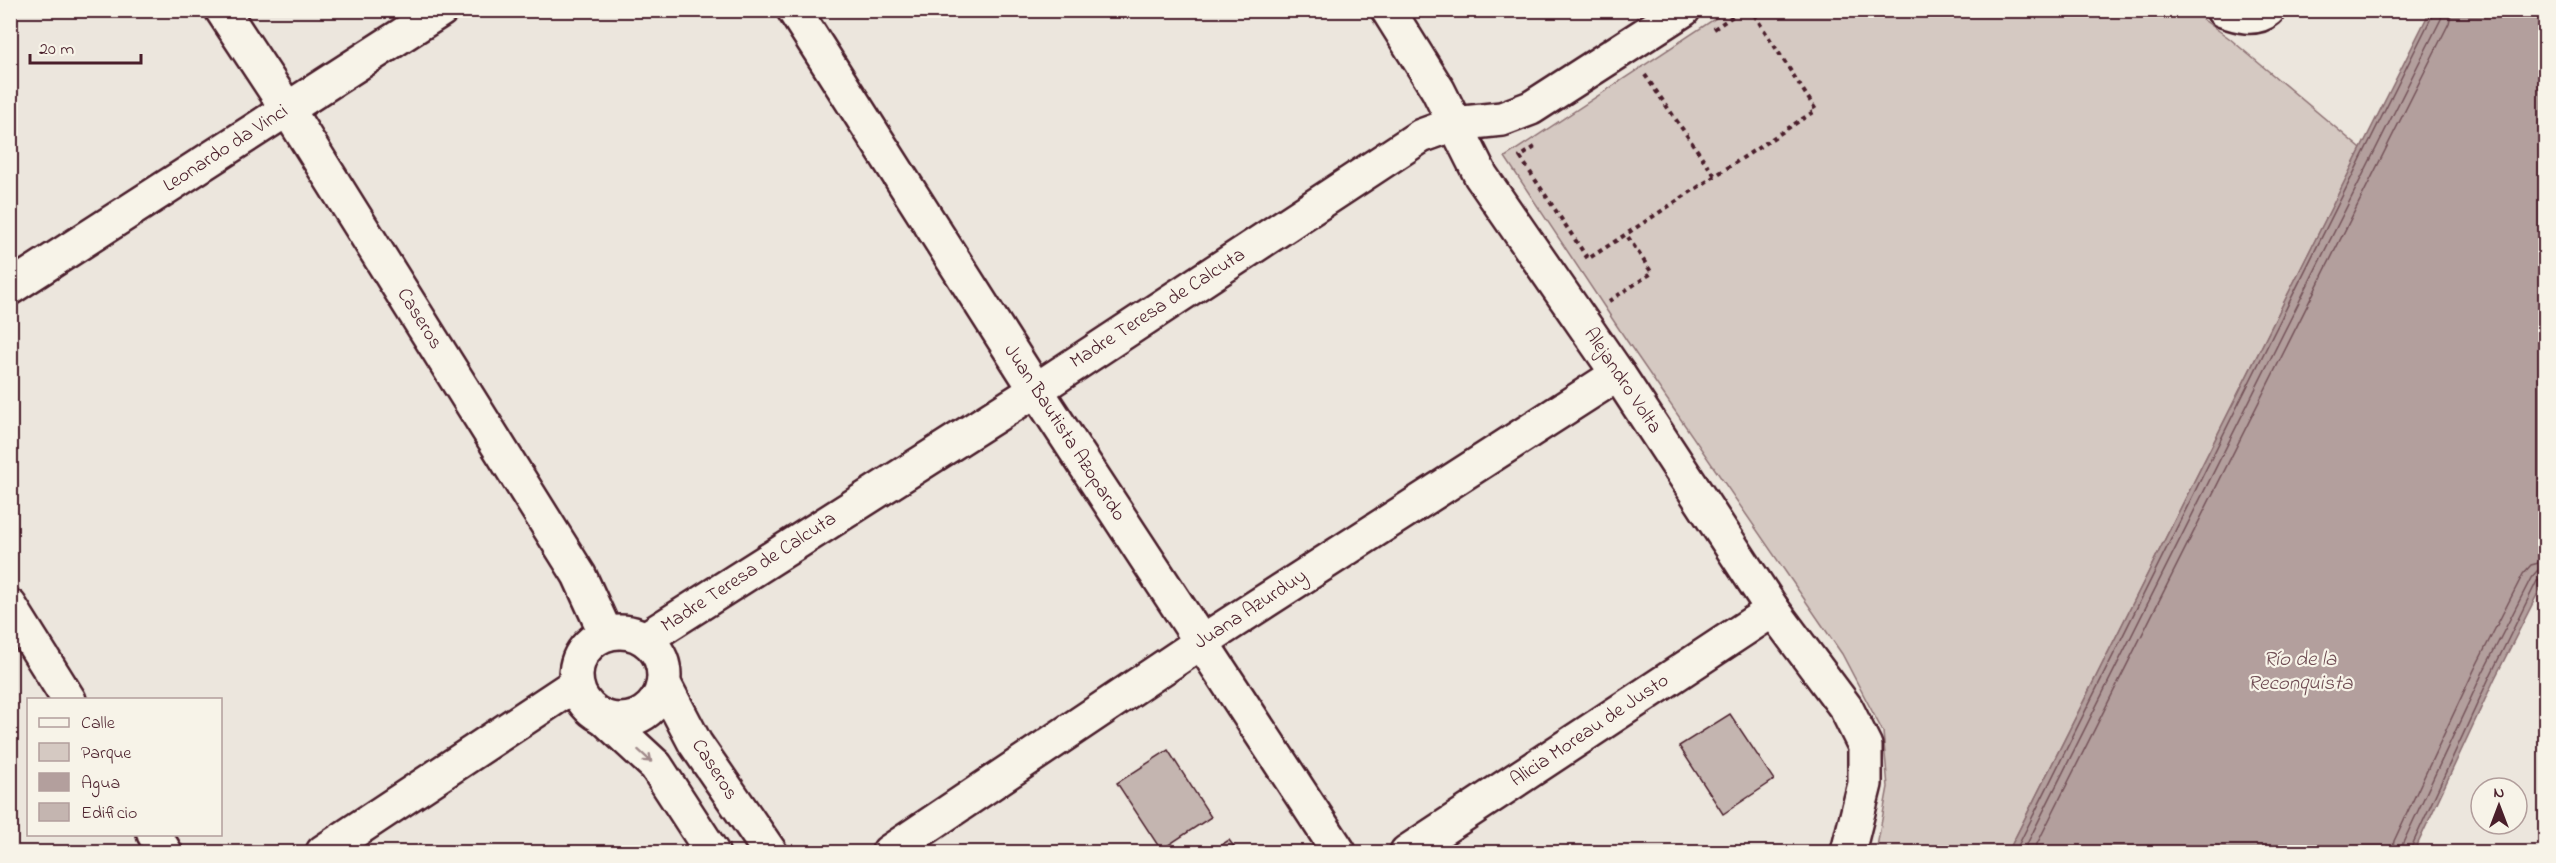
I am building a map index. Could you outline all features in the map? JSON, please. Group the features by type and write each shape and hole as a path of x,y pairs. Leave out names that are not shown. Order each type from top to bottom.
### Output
{"street":[{"name":"Caseros","path":"222,10 288,110 579,575 606,634"},
{"name":"Leonardo da Vinci","path":"10,288 441,10"},
{"name":"Juan Bautista Azopardo","path":"794,10 1200,644 1339,852"},
{"name":"Alejandro Volta","path":"1389,10 1438,90 1481,176 1618,374 1773,610 1846,708 1865,746 1865,784 1848,852"},
{"name":"Madre Teresa de Calcuta","path":"645,639 1036,390 1422,136 1454,124 1502,119 1532,108 1683,10"},
{"path":"2223,10 2244,16 2265,13"},
{"name":"Juana Azurduy","path":"889,852 1200,644 1618,374"},
{"path":"10,606 68,698"},
{"name":"Alicia Moreau de Justo","path":"1407,852 1773,610"},
{"path":"602,716 621,721 641,716 656,703 664,684 664,667 657,651 645,639 627,632 606,634 592,642 582,653 576,669 576,684 585,703 656,766 712,852"},
{"path":"323,852 576,684"},
{"name":"Caseros","path":"664,684 695,742 770,852"},
{"path":"155,836 165,852"}],"path":[{"path":"1520,157 1588,259 1816,110 1751,10"},
{"path":"1645,75 1715,176"},
{"path":"1581,320 1652,273 1626,234"}],"green space":[{"path":"1728,10 2191,11 2229,38 2361,149 2008,852 1876,852 1888,787 1883,732 1842,654 1627,341 1505,157"}],"water":[{"name":"Río de la Reconquista","path":"2430,11 2545,11 2545,579 2495,678 2414,852 2008,852"}],"building":[{"path":"1730,714 1774,780 1723,814 1679,746"},
{"path":"1168,750 1211,817 1161,850 1117,783"},
{"path":"1229,840 1238,852 1210,852"}]}
